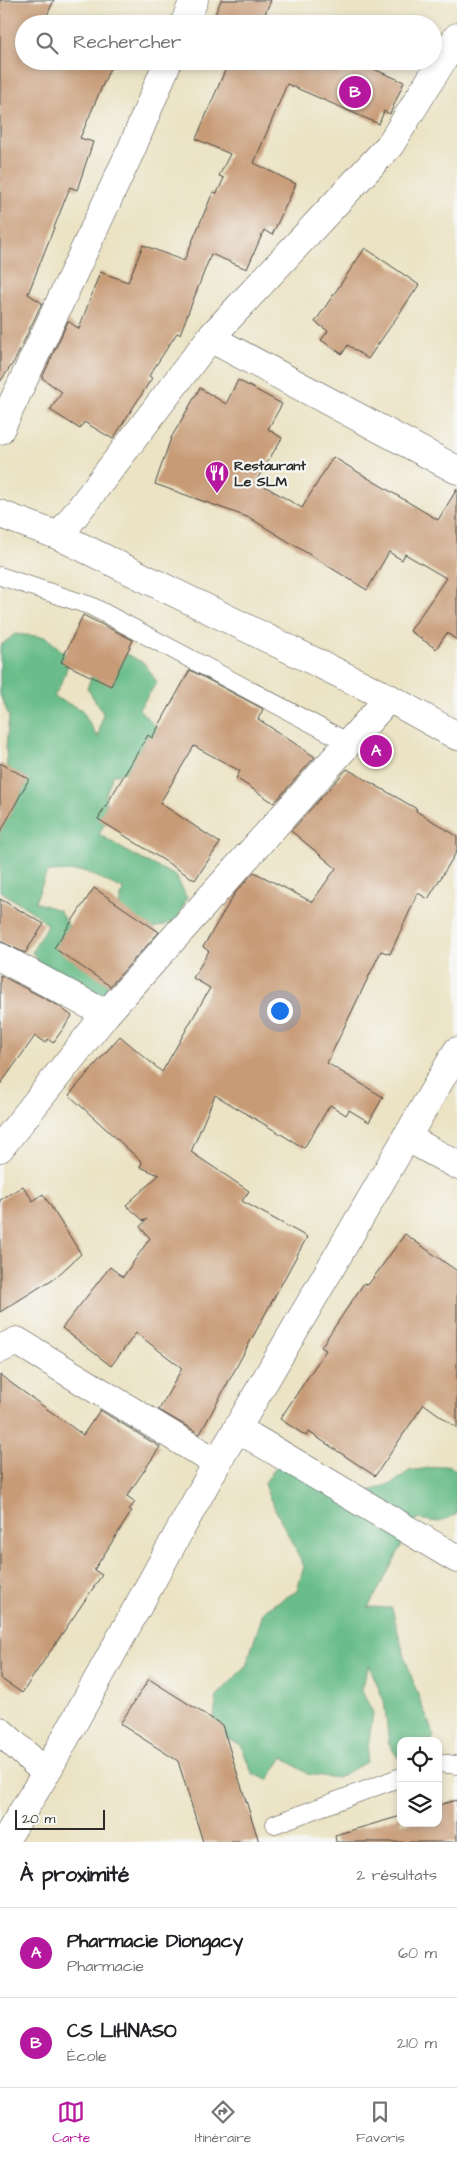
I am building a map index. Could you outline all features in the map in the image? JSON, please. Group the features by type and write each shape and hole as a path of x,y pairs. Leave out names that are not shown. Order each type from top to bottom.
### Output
{"street":[{"path":"188,15 194,0"},
{"path":"442,61 457,37"},
{"path":"0,430 132,148 164,70"},
{"path":"59,536 210,338 390,145 437,70"},
{"path":"210,338 457,470"},
{"path":"0,514 59,536 389,698 457,736"},
{"path":"0,1148 106,1014 389,698"},
{"path":"0,957 106,1014"},
{"path":"4,1842 46,1773 217,1463 457,1051"},
{"path":"406,1137 457,1165"},
{"path":"0,1349 17,1341 217,1463"},
{"path":"238,1429 457,1559"},
{"path":"0,1731 46,1773"}],"lane":[{"path":"0,576 91,606 349,743"},
{"path":"442,1763 457,1764"},
{"path":"275,1824 397,1778"}],"green space":[{"path":"15,634 46,637 70,658 63,680 54,697 82,710 98,738 103,713 87,688 99,660 114,648 144,663 157,682 139,709 155,726 167,732 134,770 113,775 105,796 108,817 99,834 131,854 176,876 187,898 177,921 145,931 118,910 123,889 84,871 47,872 35,902 59,910 72,932 116,978 102,997 47,973 32,952 47,925 36,914 0,891 0,819 8,788 6,747 9,716 0,695 0,646"},
{"path":"449,1465 457,1472 457,1514 439,1522 416,1519 368,1607 392,1608 410,1672 433,1737 397,1737 397,1756 389,1744 384,1701 369,1665 361,1689 373,1713 366,1762 337,1778 307,1774 283,1757 268,1780 252,1773 241,1745 212,1730 217,1696 246,1666 264,1610 297,1591 304,1566 264,1484 277,1466 366,1492 393,1483 409,1471"}],"building":[{"path":"0,0 54,0 47,15 15,15 15,70 109,70 80,138 93,142 77,190 70,187 28,294 42,303 15,360 0,382"},
{"path":"221,0 271,0 265,15 215,15"},
{"path":"225,70 376,70 404,82 390,114 384,111 379,124 287,84 254,163 296,184 272,235 264,230 247,269 211,254 180,334 177,333 149,376 152,378 113,439 84,422 80,429 50,410 62,392 42,378 68,321 79,329 100,272 128,282 143,245 184,261 213,192 217,193 224,178 219,176 230,154 196,139"},
{"path":"365,248 419,285 368,359 348,345 342,354 321,340 328,331 315,322"},
{"path":"238,380 282,404 268,429 282,438 256,481 302,508 333,457 438,520 457,489 457,640 447,633 436,649 410,631 446,578 405,554 402,560 389,552 367,590 250,518 155,484 171,438 200,388 226,404"},
{"path":"83,615 133,640 111,686 61,662"},
{"path":"190,670 263,709 258,719 315,757 274,803 236,778 240,771 194,746 160,803 220,843 195,880 98,819 148,735 152,738"},
{"path":"0,763 29,779 0,833"},
{"path":"347,769 417,809 416,811 457,836 457,851 428,899 418,893 390,954 381,951 327,1063 383,1097 369,1122 349,1110 346,1115 330,1105 304,1148 215,1095 191,1152 249,1191 242,1201 307,1237 200,1434 159,1410 182,1368 136,1333 111,1366 62,1328 110,1267 123,1277 150,1238 140,1227 147,1219 144,1221 126,1205 159,1175 140,1167 142,1162 69,1095 120,1036 162,1072 210,988 193,978 209,951 203,947 235,893 254,872 312,902 336,868 291,831"},
{"path":"94,888 159,932 110,986 54,948"},
{"path":"0,899 44,924 25,953 0,941"},
{"path":"0,975 57,1005 72,1016 53,1043 48,1039 45,1043 35,1036 0,1085"},
{"path":"23,1186 33,1201 43,1194 81,1254 56,1277 0,1312 0,1200"},
{"path":"405,1234 457,1271 457,1428 424,1404 375,1476 309,1432 306,1436 280,1419 326,1350 321,1347 364,1283 368,1285"},
{"path":"0,1375 83,1435 100,1410 160,1447 127,1496 135,1502 129,1510 132,1511 94,1570 102,1575 22,1693 0,1678"},
{"path":"149,1679 222,1725 259,1842 203,1842 178,1761 120,1724"},
{"path":"457,1800 457,1842 336,1842 335,1835 397,1817 397,1827 442,1827 442,1804"}],"place":[{"name":"CS LIHNASO","path":"355,92"},
{"name":"Restaurant Le SLM","path":"217,494"},
{"name":"Pharmacie Diongacy","path":"376,751"}]}
